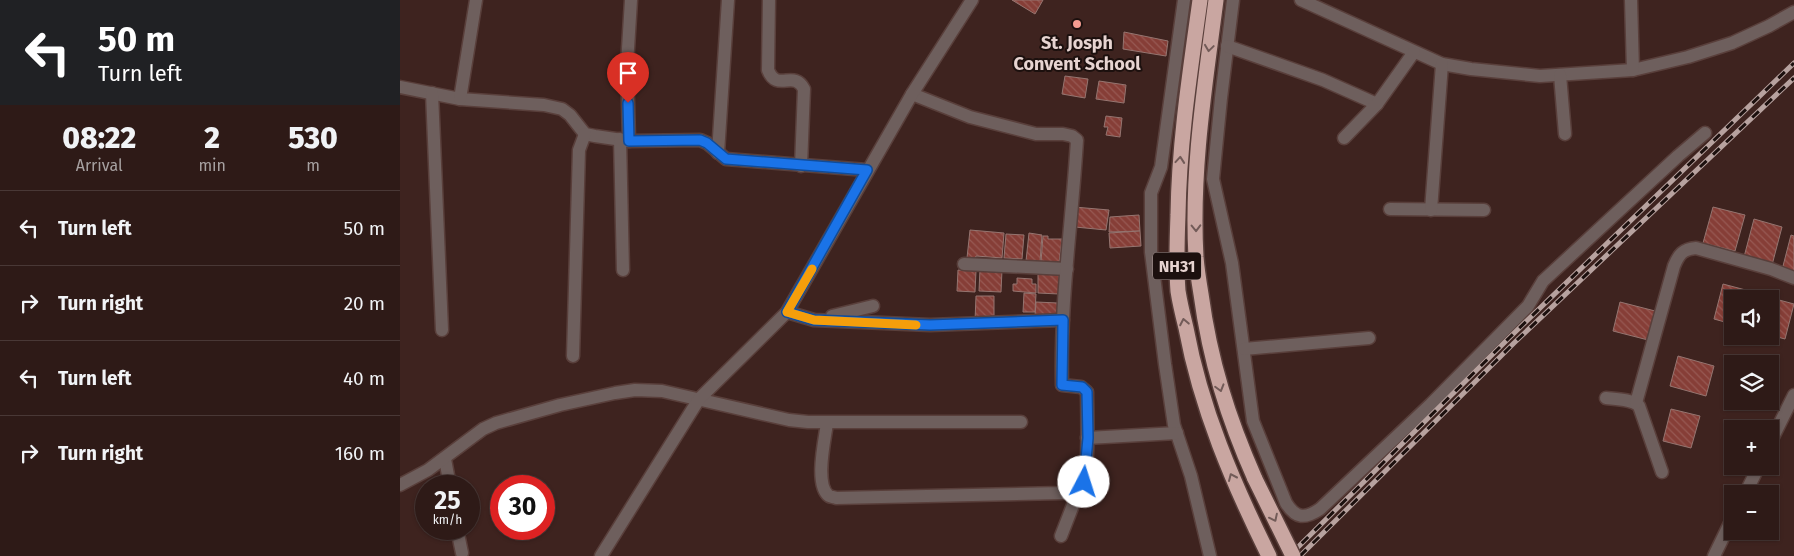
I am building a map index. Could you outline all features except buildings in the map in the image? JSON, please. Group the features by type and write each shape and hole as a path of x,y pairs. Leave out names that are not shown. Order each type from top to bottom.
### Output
{"highway":[{"name":"NH31","path":"1200,0 1186,101 1178,182 1176,254 1178,293 1189,347 1221,450 1269,556"},
{"name":"NH31","path":"1216,0 1203,96 1195,204 1196,258 1203,309 1213,361 1226,408 1255,479 1293,556"}],"street":[{"path":"460,99 476,0"},
{"path":"623,270 624,140 631,0"},
{"path":"718,153 728,0"},
{"path":"769,0 768,70 771,78 777,81 796,80 801,83 804,89 801,166"},
{"path":"605,555 699,399 787,312 912,94 972,0"},
{"path":"1184,0 1161,167 1151,193 1150,252 1164,364 1176,433 1191,476 1210,556"},
{"path":"1233,0 1214,179 1232,263 1253,421 1286,503 1292,512 1298,515 1304,516 1320,509 1431,404 1528,306 1543,281 1705,133"},
{"path":"1301,0 1442,64 1540,76 1632,70 1688,57 1732,43 1794,12"},
{"path":"1632,0 1632,70"},
{"path":"1227,46 1323,80 1377,104"},
{"path":"1344,138 1377,104 1414,52"},
{"path":"1431,210 1442,64"},
{"path":"1560,75 1565,134"},
{"path":"400,87 460,99 544,105 562,109 570,115 584,134 624,140 700,140 707,143 726,159 867,170"},
{"path":"432,94 442,330"},
{"path":"827,423 821,475 824,489 829,496 836,498 1062,493 1075,491 1084,482 1088,438 1087,392 1082,387 1062,385 1063,320 1077,140 1072,136 1064,134 1036,134 970,117 912,94"},
{"path":"573,356 579,150 584,134"},
{"path":"1390,209 1484,210"},
{"path":"1636,403 1679,254 1687,249 1696,248 1771,269 1794,278"},
{"path":"964,264 1067,268"},
{"path":"814,320 874,306"},
{"path":"787,312 814,320 930,325 1063,320"},
{"path":"1244,349 1369,338"},
{"path":"401,481 445,459 483,430 496,423 560,405 636,390 662,391 789,420 827,423 1020,422"},
{"path":"1779,425 1794,395"},
{"path":"1606,398 1636,403 1639,406 1662,472"},
{"path":"1088,438 1176,433"},
{"path":"445,459 448,475"},
{"path":"1061,536 1080,487"},
{"path":"1714,556 1724,535"},
{"path":"460,540 462,554"}],"railway":[{"path":"1289,556 1510,337 1794,63"},
{"path":"1300,556 1514,343 1794,78"}],"slow traffic":[{"path":"812,269 787,312 814,320 916,325"}],"place":[{"name":"St. Josph Convent School","path":"1077,24"}],"route":[{"path":"628,103 629,141 700,140 707,143 726,159 867,170 787,312 814,320 930,325 1063,320 1062,385 1082,387 1087,392 1088,438 1084,482"}]}
